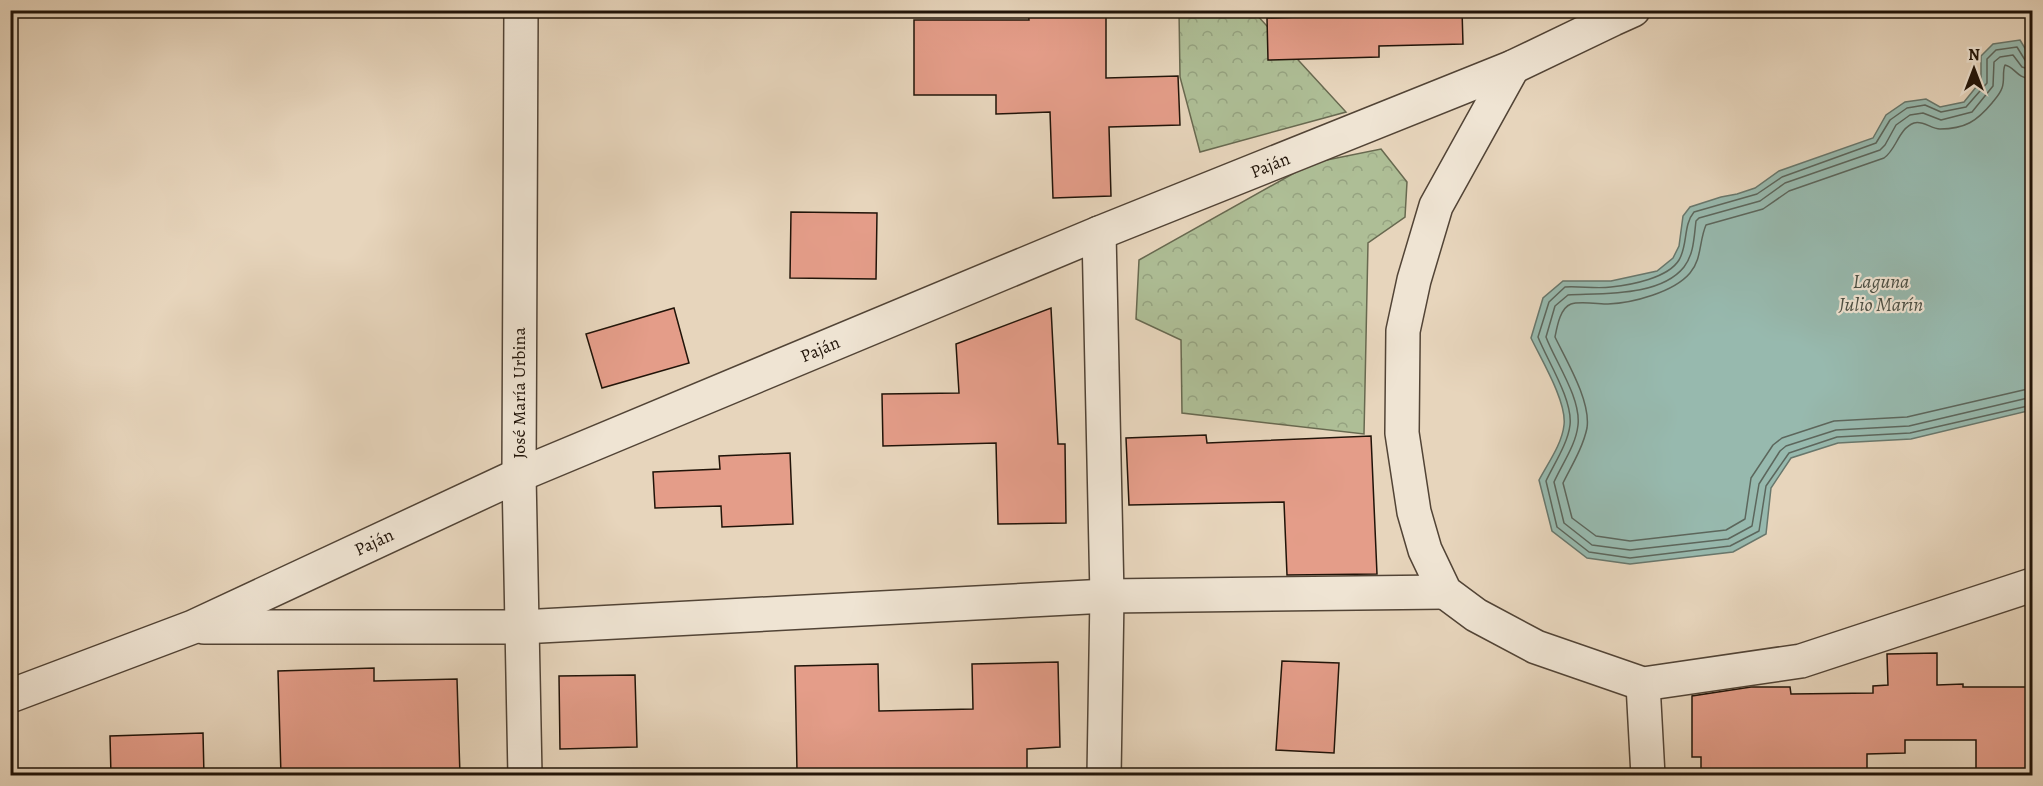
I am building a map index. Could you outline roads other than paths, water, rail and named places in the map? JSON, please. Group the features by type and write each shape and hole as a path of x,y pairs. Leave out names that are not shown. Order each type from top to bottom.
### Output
{"street":[{"name":"José María Urbina","path":"520,10 519,475 525,776"},
{"name":"Paján","path":"10,696 193,627 519,475 1099,233 1513,67 1619,13"},
{"path":"1513,67 1436,206 1414,280 1403,332 1402,433 1414,512 1425,550 1444,592 1476,615 1536,647 1643,684 1801,661 2032,585"},
{"path":"1099,233 1107,596 1104,776"},
{"path":"193,627 522,627 1107,596 1444,592"},
{"path":"1643,684 1648,776"}],"water":[{"name":"Laguna Julio Marín","path":"2020,40 2032,57 2032,410 1911,439 1838,443 1791,458 1771,488 1766,534 1733,552 1630,564 1587,558 1552,531 1539,480 1561,439 1564,416 1558,393 1531,338 1543,298 1563,281 1611,281 1657,271 1673,258 1679,246 1683,216 1690,207 1755,188 1779,171 1873,138 1886,115 1905,102 1926,99 1940,107 1964,102 1981,81 1981,56 1993,44"}]}
